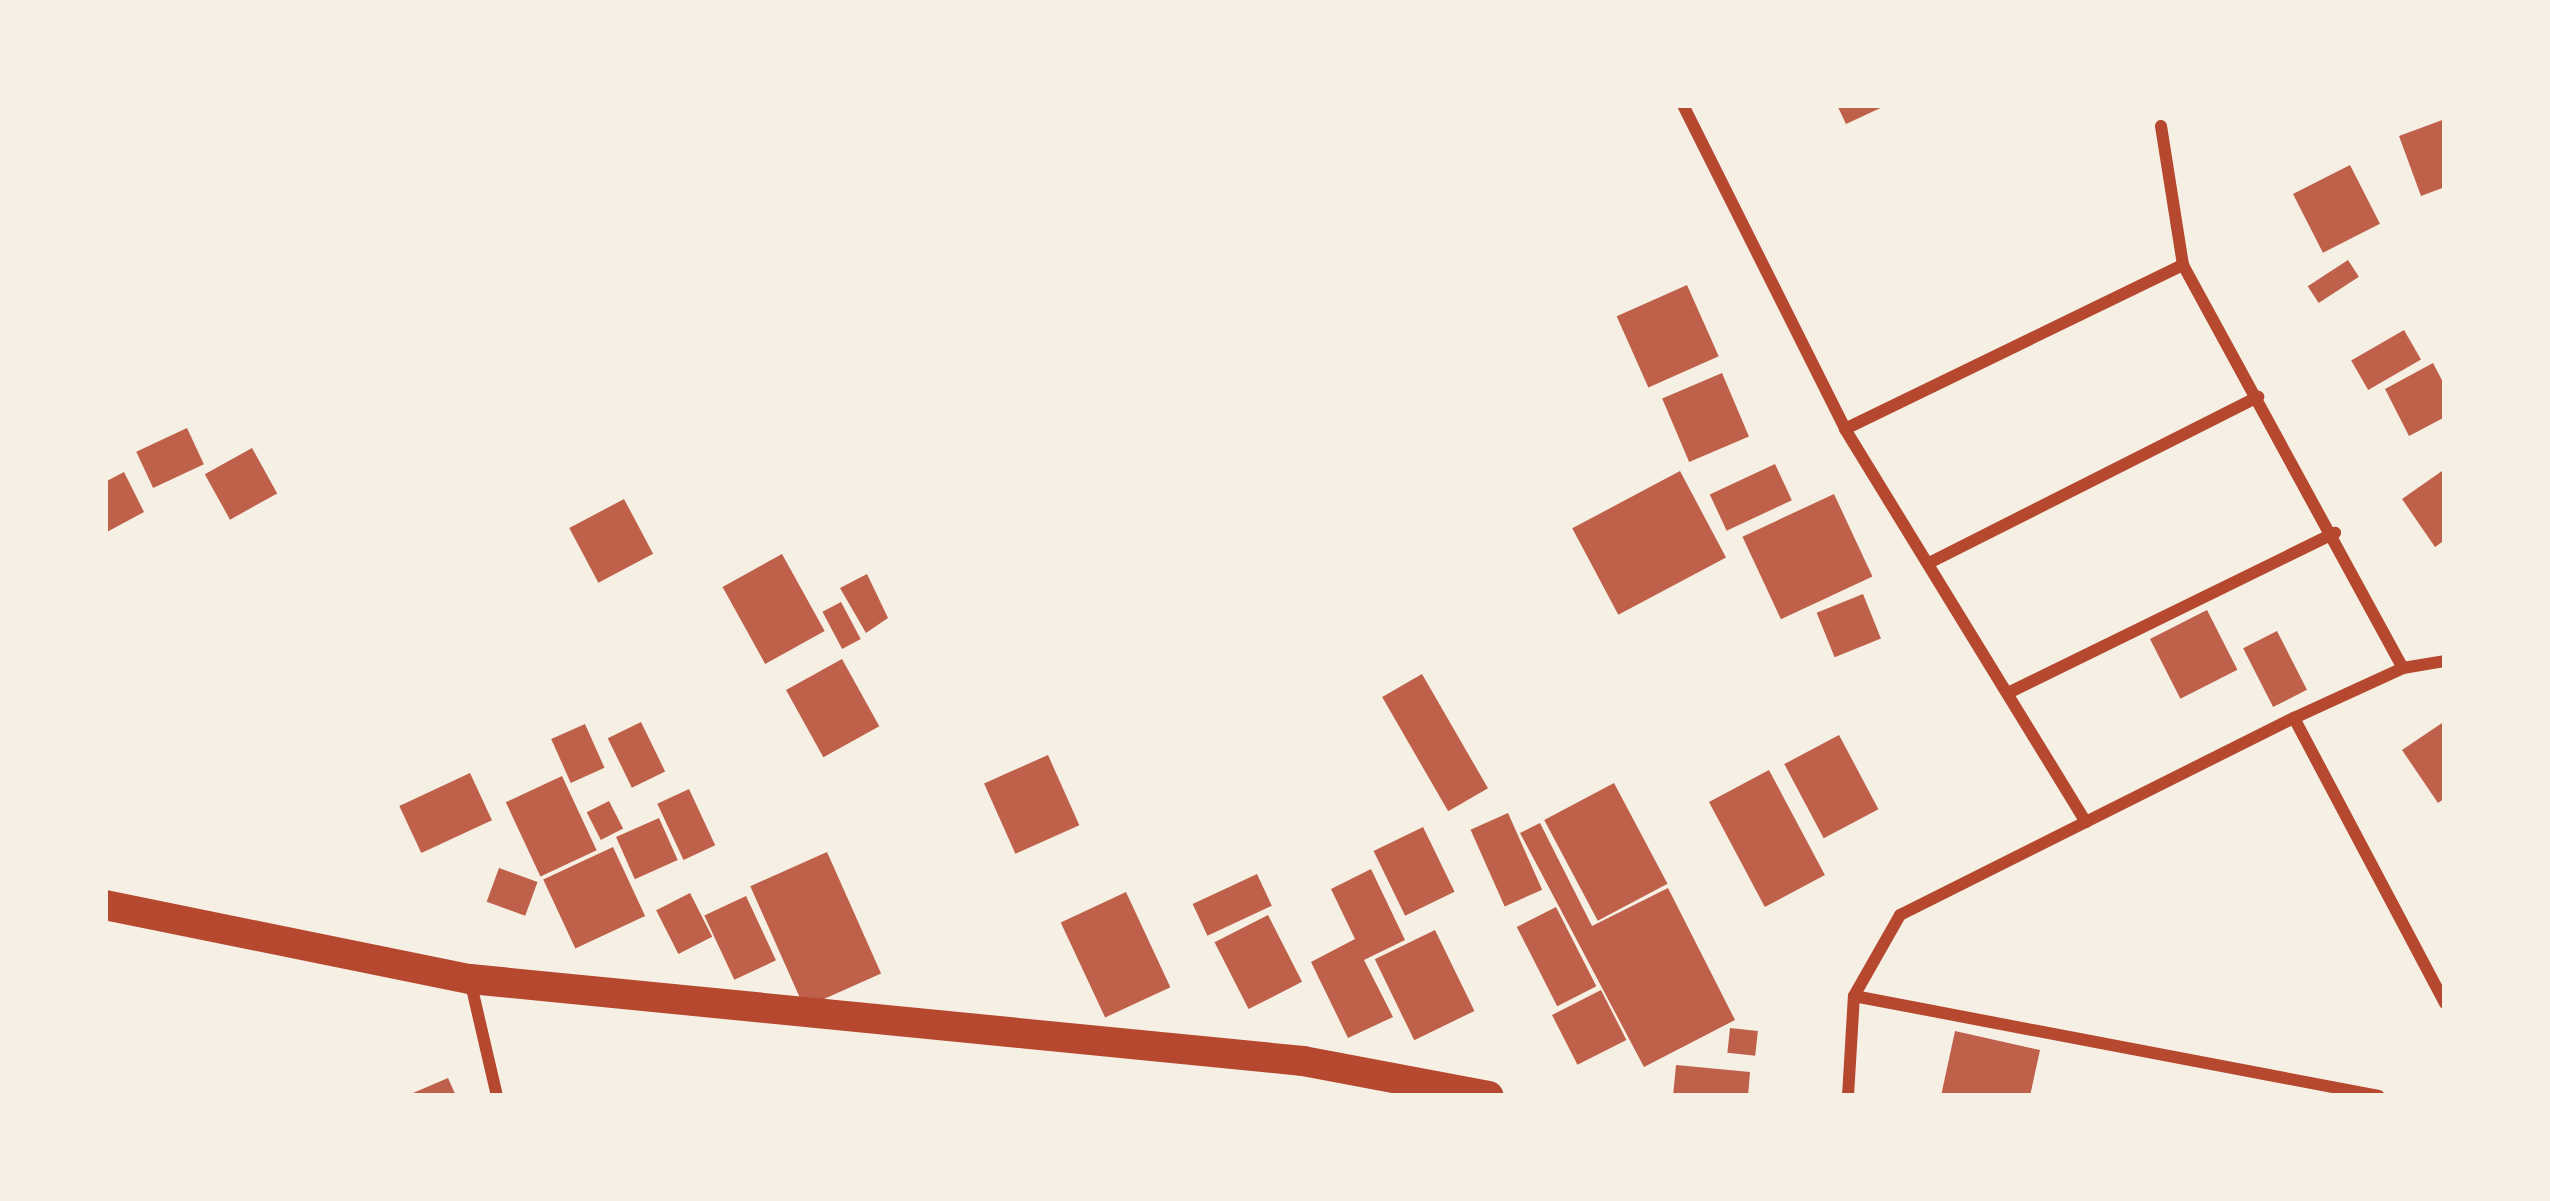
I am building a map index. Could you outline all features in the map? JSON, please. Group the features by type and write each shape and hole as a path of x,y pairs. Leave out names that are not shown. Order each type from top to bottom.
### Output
{"main road":[{"path":"105,904 470,979 1303,1061 1489,1096"}],"street":[{"path":"1683,105 1845,429 2086,822"},
{"path":"2161,125 2183,265 2335,533 2404,668"},
{"path":"1845,429 2183,265"},
{"path":"1929,563 2258,397"},
{"path":"2010,692 2335,533"},
{"path":"1848,1096 1854,996 1900,914 2294,718 2404,668 2445,661"},
{"path":"2294,718 2445,1003"},
{"path":"470,979 497,1096"},
{"path":"1854,996 2379,1096"}],"building":[{"path":"1837,105 1887,105 1846,124"},
{"path":"2445,119 2445,187 2421,196 2399,136"},
{"path":"2350,165 2380,224 2323,253 2293,194"},
{"path":"2348,260 2359,277 2319,303 2308,286"},
{"path":"1687,285 1719,356 1648,388 1617,316"},
{"path":"2404,330 2421,359 2368,390 2351,360"},
{"path":"2433,363 2445,386 2445,417 2409,436 2385,389"},
{"path":"1722,373 1749,437 1689,462 1662,398"},
{"path":"187,428 204,464 153,488 136,452"},
{"path":"252,448 277,493 230,520 205,474"},
{"path":"1775,464 1792,500 1727,531 1710,494"},
{"path":"1680,471 1726,558 1618,615 1572,528"},
{"path":"2442,471 2445,540 2435,547 2402,499"},
{"path":"124,472 144,512 105,533 105,482"},
{"path":"1834,494 1872,576 1781,619 1742,537"},
{"path":"624,499 653,554 598,583 569,528"},
{"path":"782,554 825,631 765,664 723,587"},
{"path":"867,574 888,618 866,633 840,588"},
{"path":"1863,594 1881,639 1835,657 1817,613"},
{"path":"841,602 861,639 842,649 822,612"},
{"path":"2207,610 2237,670 2180,699 2150,639"},
{"path":"2277,631 2307,690 2273,707 2243,648"},
{"path":"842,659 879,726 823,757 786,690"},
{"path":"1422,674 1488,788 1448,811 1382,697"},
{"path":"2445,721 2445,798 2438,803 2402,750"},
{"path":"641,722 665,771 632,788 608,738"},
{"path":"585,724 605,768 571,783 551,739"},
{"path":"1839,735 1878,809 1824,838 1784,764"},
{"path":"1048,755 1079,825 1015,854 984,783"},
{"path":"1769,770 1825,875 1765,907 1709,802"},
{"path":"470,773 492,820 421,853 399,806"},
{"path":"562,776 597,850 540,877 506,802"},
{"path":"1614,783 1668,884 1598,921 1544,820"},
{"path":"689,789 715,845 683,860 657,804"},
{"path":"609,801 623,829 601,840 587,812"},
{"path":"1508,813 1542,890 1505,906 1471,830"},
{"path":"659,818 678,860 635,879 616,837"},
{"path":"1540,823 1592,926 1668,888 1735,1020 1644,1067 1520,833"},
{"path":"1423,827 1455,892 1405,916 1374,851"},
{"path":"613,847 645,916 575,948 543,880"},
{"path":"827,852 881,974 804,1008 750,886"},
{"path":"499,868 538,882 525,916 487,902"},
{"path":"1371,869 1405,940 1364,960 1393,1017 1348,1038 1311,962 1355,939 1331,889"},
{"path":"1257,874 1272,906 1207,936 1193,904"},
{"path":"1126,892 1170,987 1105,1018 1061,922"},
{"path":"690,893 712,937 678,954 656,910"},
{"path":"746,896 776,960 734,980 704,915"},
{"path":"1556,907 1596,986 1557,1006 1517,927"},
{"path":"1268,915 1302,982 1249,1009 1215,942"},
{"path":"1435,930 1474,1011 1414,1040 1375,959"},
{"path":"1601,990 1626,1040 1577,1065 1552,1015"},
{"path":"1730,1028 1758,1031 1755,1056 1727,1053"},
{"path":"1955,1031 2040,1050 2030,1096 1941,1096"},
{"path":"1676,1065 1750,1072 1748,1096 1673,1096"},
{"path":"448,1078 456,1096 406,1096"}]}
